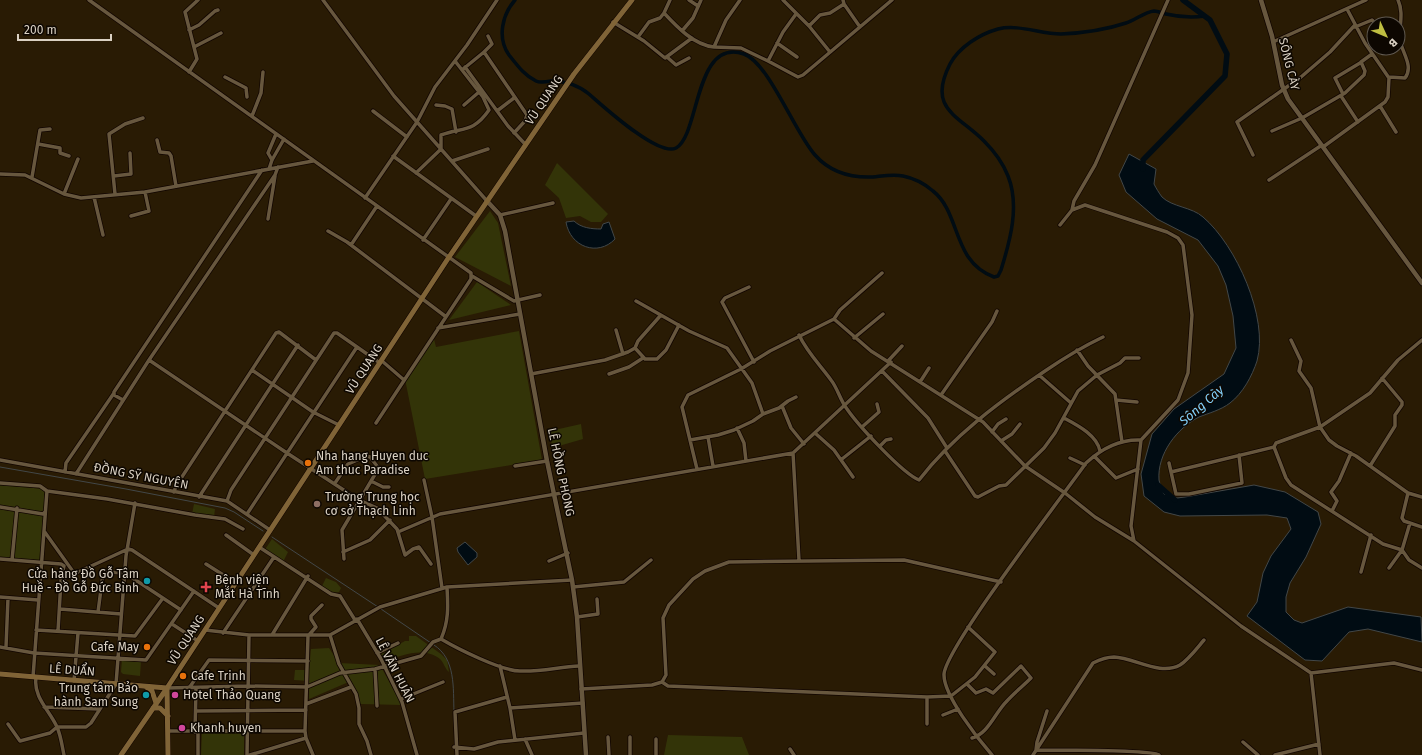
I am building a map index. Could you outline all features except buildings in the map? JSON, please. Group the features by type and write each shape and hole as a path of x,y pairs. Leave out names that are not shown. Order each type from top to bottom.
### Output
{"main road":[{"name":"VŨ QUANG","path":"120,755 220,608 448,257 574,74 613,22 632,0"},
{"name":"LÊ DUẨN","path":"0,674 167,688"},
{"path":"142,686 152,691 156,703"},
{"path":"167,688 168,755"},
{"path":"153,708 164,710 168,716"}],"street":[{"path":"92,0 189,72 471,273 472,276 514,301 540,295"},
{"path":"189,72 197,59 184,12 198,0"},
{"path":"323,0 394,96 487,201"},
{"path":"365,198 417,122 434,87 455,61 497,0"},
{"path":"638,37 650,22 660,18 670,0"},
{"path":"689,0 698,6"},
{"path":"682,31 693,18 701,0"},
{"path":"714,47 726,20 740,0"},
{"path":"783,0 809,26 830,52"},
{"path":"664,13 682,31 705,46 741,48 800,77 892,0"},
{"path":"1072,210 1074,201 1095,165 1168,0"},
{"name":"SÔNG CÀY","path":"1261,0 1273,42 1284,90 1302,118 1422,283"},
{"path":"1273,42 1366,0"},
{"path":"1389,77 1405,78 1408,64 1400,40 1401,11 1398,0"},
{"path":"809,26 820,15 830,13 843,2 860,27"},
{"path":"1347,9 1366,44"},
{"path":"189,30 199,25 218,10"},
{"path":"768,60 796,14"},
{"path":"613,22 638,37 661,56 667,57 676,65 689,58"},
{"path":"1253,155 1237,122 1284,90 1330,52 1355,26 1366,22"},
{"path":"194,48 221,33"},
{"path":"464,68 492,44 488,36"},
{"path":"667,57 692,38"},
{"path":"777,43 797,57"},
{"path":"484,52 527,117 514,133"},
{"path":"1358,122 1342,95 1335,78 1369,56"},
{"path":"1269,180 1358,122 1380,106 1388,98 1389,77 1373,56"},
{"path":"455,61 464,68 514,133 526,145"},
{"path":"1272,131 1302,118 1319,106 1342,95 1364,75 1365,71 1360,63"},
{"path":"416,173 441,149 441,135 468,129 489,110 487,104 464,68"},
{"path":"252,116 261,93 263,72"},
{"path":"226,77 246,88 247,97"},
{"path":"464,105 479,92"},
{"path":"497,111 514,98"},
{"path":"436,105 445,106 452,109 456,132"},
{"path":"1380,106 1396,132"},
{"path":"372,111 407,137"},
{"path":"115,194 110,132 143,118"},
{"path":"32,177 40,130 50,129"},
{"path":"272,160 268,153 276,134"},
{"path":"269,169 272,160 284,139"},
{"path":"157,140 160,152 169,153 171,156 176,186"},
{"path":"38,144 60,148 60,153 69,156"},
{"path":"452,161 488,149"},
{"path":"114,176 131,174 130,153"},
{"path":"393,156 476,216"},
{"path":"64,194 78,159"},
{"path":"0,174 26,175 64,194 81,198 145,192 313,161"},
{"path":"65,472 66,464 118,396 149,360 278,168"},
{"path":"76,474 118,396 262,170"},
{"path":"268,219 275,174"},
{"path":"131,216 149,211 145,192"},
{"path":"94,197 103,235"},
{"path":"423,240 451,199"},
{"name":"LÊ HỒNG PHONG","path":"487,201 500,215 505,232 547,461 568,553 577,617 586,755"},
{"path":"500,215 553,203"},
{"path":"1060,225 1072,210 1080,205 1088,206 1167,232 1178,238 1183,245 1192,315 1188,373 1178,400 1141,440 1131,526 1134,541"},
{"path":"351,245 377,206"},
{"path":"328,231 351,245 445,316"},
{"path":"697,469 682,407 685,398 694,391 754,362 770,351 799,335 834,320 840,310 882,272"},
{"path":"376,423 472,276"},
{"path":"748,287 725,298 722,302 754,362"},
{"path":"636,300 679,325 726,347 753,384 763,414"},
{"path":"941,395 992,322 997,311"},
{"path":"438,328 520,314"},
{"path":"854,338 883,314"},
{"path":"531,374 605,360 623,354 635,348 638,341 661,315"},
{"path":"834,320 871,351 979,420 1025,466 1065,493 1095,517 1134,541 1241,626 1311,673 1394,663 1422,670"},
{"path":"635,348 643,358 648,361 660,357 679,325"},
{"path":"616,330 623,354"},
{"path":"174,492 176,486 276,333 279,332 316,360"},
{"path":"227,501 231,490 335,332 381,362 404,380"},
{"path":"799,335 806,350 816,359 832,381 844,405 862,427 895,462 919,480 946,450 979,420 1039,375 1076,350 1103,337"},
{"path":"1291,340 1301,361 1299,371 1310,385 1320,427 1332,443 1351,453 1408,493 1422,497"},
{"path":"1171,472 1274,447 1276,443 1320,427 1370,393 1398,360 1422,340"},
{"path":"199,497 298,345"},
{"path":"398,532 432,516 714,466 793,454 882,371 902,346"},
{"path":"246,514 357,347"},
{"path":"1076,350 1086,365 1114,392 1122,442"},
{"path":"609,374 629,367 643,358"},
{"path":"882,371 928,418 946,450 977,497 999,486 1008,484 1044,448 1064,418 1078,391 1097,375 1120,363 1125,358 1139,358"},
{"path":"149,360 359,500 377,508 390,520 398,532 405,555 413,549 419,547 431,564"},
{"path":"920,382 929,368"},
{"path":"252,370 313,412 339,425"},
{"path":"1039,375 1071,403"},
{"path":"1370,466 1394,426 1395,415 1402,406 1398,397 1382,378"},
{"path":"690,440 708,437 737,428 782,406 796,397"},
{"path":"1116,400 1137,402"},
{"path":"862,427 879,412 877,404"},
{"path":"782,406 791,428 804,444"},
{"path":"1064,418 1086,432 1096,442 1100,451"},
{"path":"992,432 1006,419"},
{"path":"1001,442 1012,434 1020,424"},
{"path":"737,428 744,443 746,461"},
{"path":"815,433 842,459 854,477"},
{"path":"842,459 871,436"},
{"path":"708,437 714,466"},
{"path":"880,446 886,440 891,439"},
{"path":"992,755 958,709 951,696 943,674 947,662 968,627 1085,465 1100,451 1122,442 1141,440"},
{"path":"1274,447 1286,478 1291,484 1383,544 1402,550 1409,560 1422,568"},
{"path":"1332,511 1337,502 1331,492 1339,481 1351,453"},
{"path":"793,454 799,560"},
{"path":"1169,463 1176,494 1178,495 1240,484 1243,481 1239,455"},
{"path":"334,483 348,464 367,456 377,466 377,470 341,532 344,559"},
{"path":"1094,456 1114,477 1138,470"},
{"path":"1070,458 1085,465"},
{"name":"ĐỒNG SỸ NGUYÊN","path":"0,460 227,501 270,530"},
{"path":"515,466 547,461"},
{"path":"377,470 397,470"},
{"path":"424,480 432,516 442,588"},
{"path":"371,481 384,487 389,487"},
{"path":"0,484 40,486 46,490 108,498 195,515 225,518 243,529"},
{"path":"46,490 46,511 34,653 35,678 36,688 44,707 57,727 64,755"},
{"path":"1408,493 1402,518 1410,523 1422,527"},
{"path":"8,724 20,741 50,733 57,727 86,727 91,723 116,684 125,573 135,503"},
{"path":"0,507 17,508 44,514 46,511"},
{"path":"12,560 17,508"},
{"path":"343,552 370,540 390,520"},
{"path":"1389,568 1402,550 1410,523"},
{"path":"44,531 74,573"},
{"path":"226,535 254,555"},
{"path":"1361,572 1371,535"},
{"name":"LÊ VĂN HUÂN","path":"259,547 331,594 340,596 377,653 401,699 417,755"},
{"path":"61,580 128,549 132,550 220,608"},
{"path":"549,561 568,553"},
{"path":"223,633 274,557"},
{"path":"0,560 64,565 61,580 58,631"},
{"path":"573,587 624,582 652,560"},
{"path":"581,689 652,685 662,682 666,675 663,618 669,605 693,579 705,571 729,562 904,560 1001,582"},
{"path":"206,564 236,583"},
{"path":"98,612 103,574 106,572 125,573 181,610"},
{"path":"272,635 308,578"},
{"path":"205,630 249,635 330,636 378,608 442,588 572,580"},
{"path":"441,639 449,614 447,587"},
{"path":"0,647 34,653 146,660 194,591"},
{"path":"0,597 38,600"},
{"path":"6,647 8,598"},
{"path":"36,630 120,636 137,635 163,598"},
{"path":"577,617 598,614 597,599"},
{"path":"313,755 306,738 305,731 308,636 316,627 311,619 311,616 322,605"},
{"path":"60,609 121,614"},
{"path":"172,624 198,641"},
{"path":"662,682 668,686 688,687 927,697 951,696 967,684 985,666 995,652 968,627"},
{"path":"74,681 78,633"},
{"path":"247,755 249,635"},
{"path":"330,636 332,646 343,672 358,700 359,724 367,741 371,755"},
{"path":"167,688 248,686 307,687 343,672 375,670 384,666 421,656 433,642 441,639 500,666 519,672 579,666"},
{"path":"1033,755 1093,663 1114,657 1159,667 1173,667 1184,662 1204,640"},
{"path":"377,653 398,643"},
{"path":"189,688 207,661 308,661"},
{"path":"500,666 510,708 515,740"},
{"path":"985,666 994,674"},
{"path":"967,684 976,693 986,689 992,693 1020,666 1031,677 1006,701 984,731 972,738"},
{"path":"375,670 376,706"},
{"path":"1311,673 1320,755"},
{"path":"401,699 443,682"},
{"path":"306,704 352,687"},
{"path":"196,688 198,755"},
{"path":"457,755 455,747 455,712 507,697"},
{"path":"927,697 927,724"},
{"path":"510,708 583,702"},
{"path":"44,707 99,710"},
{"path":"943,715 958,709"},
{"path":"197,711 306,710"},
{"path":"1036,750 1047,710"},
{"path":"168,731 305,731"},
{"path":"455,747 474,749 515,740 584,733"},
{"path":"608,737 609,755"},
{"path":"630,737 630,755"},
{"path":"250,755 306,738"},
{"path":"525,739 532,755"},
{"path":"656,739 656,755"},
{"path":"1243,742 1258,755"},
{"path":"1275,755 1319,744"},
{"path":"790,749 794,755"},
{"path":"1036,750 1152,753 1159,755"},
{"path":"1249,755 1253,751"}],"shaded area":[{"path":"557,163 608,214 601,222 591,222 580,216 566,218 559,198 545,185"},
{"path":"490,211 498,223 511,286 455,257"},
{"path":"477,282 511,305 449,320"},
{"path":"519,331 542,460 425,479 405,379 434,339 436,347"},
{"path":"581,424 583,439 552,448 550,431"},
{"path":"0,485 45,489 42,562 0,558"},
{"path":"194,504 215,509 214,517 192,514"},
{"path":"272,539 288,552 283,562 264,551"},
{"path":"326,578 336,582 341,588 339,592 333,593 322,586"},
{"path":"409,636 416,636 441,654 447,660 449,672 440,659 427,653 412,653 385,661 381,654 405,641 409,641"},
{"path":"329,648 339,663 380,665 402,705 360,704 351,681 309,699 309,681 294,680 295,670 309,670 311,649"},
{"path":"122,659 141,661 140,676 123,674 121,672"},
{"path":"202,730 244,732 244,755 201,755"},
{"path":"668,735 742,737 749,755 664,755"}],"water":[{"path":"1129,154 1156,169 1154,184 1162,197 1171,203 1193,211 1203,217 1215,229 1227,245 1247,283 1254,304 1258,324 1259,344 1257,361 1250,378 1243,389 1235,399 1226,405 1199,417 1183,428 1170,443 1165,452 1159,470 1159,480 1164,494 1177,498 1254,485 1285,492 1318,512 1321,524 1306,557 1290,583 1286,597 1286,612 1294,620 1302,623 1348,607 1421,617 1422,642 1368,629 1349,632 1322,661 1305,660 1247,616 1257,602 1263,573 1271,556 1291,529 1287,518 1267,515 1180,516 1164,512 1144,496 1141,474 1152,434 1174,409 1224,374 1236,348 1233,316 1226,285 1218,266 1198,240 1157,219 1126,192 1119,175"},
{"path":"574,221 583,227 598,229 601,229 603,224 609,222 615,239 601,247 586,247 573,238 569,231 566,222"},
{"path":"465,542 477,553 477,557 468,565 458,552 457,548"}],"waterway":[{"path":"515,0 504,20 502,34 505,48 524,73 538,82 561,82 580,88 631,129 644,138 668,149 676,148 684,140 700,90 707,73 716,60 728,53 744,54 753,60 763,70 807,145 821,161 834,170 849,175 865,177 899,175 911,178 926,186 942,200 958,237 971,260 980,270 994,277 998,276 1001,270 1008,247 1013,211 1012,187 1006,171 995,153 984,141 949,110 944,101 942,91 944,79 954,58 964,47 977,38 998,29 1022,28 1053,34 1069,34 1110,28 1130,22 1154,11 1180,16 1205,16"},
{"name":"Sông Cày","path":"1143,169 1143,160 1225,76 1227,54 1210,20 1183,0"},
{"path":"0,467 225,508 234,512 263,531"},
{"name":"Sông Cày","path":"1158,485 1175,500"},
{"path":"272,537 378,607"},
{"path":"381,609 431,643"},
{"path":"434,645 441,651 450,666 453,684 454,712"}],"place":[{"name":"Nha hang Huyen duc Am thuc Paradise","path":"308,463"},
{"name":"Trường Trung học cơ sở Thạch Linh","path":"317,504"},
{"name":"Cửa hàng Đồ Gỗ Tâm Huề - Đồ Gỗ Đức Bình","path":"147,581"},
{"name":"Bệnh viện Mắt Hà Tĩnh","path":"206,587"},
{"name":"Cafe May","path":"147,647"},
{"name":"Cafe Trịnh","path":"183,676"},
{"name":"Trung tâm Bảo hành Sam Sung","path":"146,695"},
{"name":"Hotel Thảo Quang","path":"175,695"},
{"name":"Khanh huyen","path":"182,728"}]}
